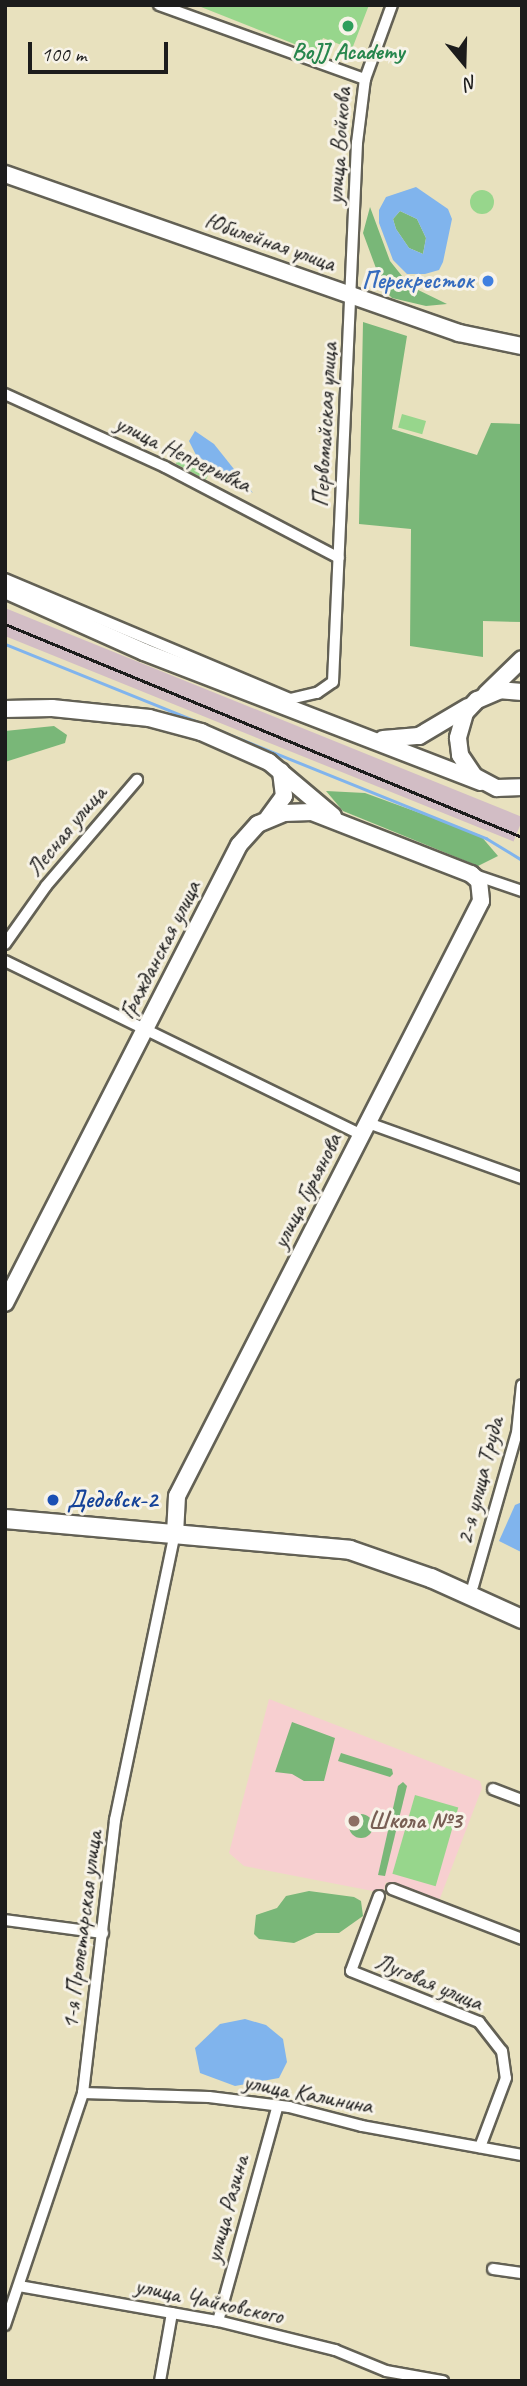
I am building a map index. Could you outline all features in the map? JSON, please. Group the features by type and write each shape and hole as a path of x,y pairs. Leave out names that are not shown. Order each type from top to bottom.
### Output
{"main road":[{"path":"5,1509 350,1550 418,1573 522,1619"},
{"path":"5,1519 353,1540 473,1586 522,1608"}],"street":[{"path":"159,5 365,79"},
{"name":"улица Войкова","path":"353,295 357,143 365,79 392,5"},
{"name":"Юбилейная улица","path":"5,174 471,337 522,346"},
{"name":"Первомайская улица","path":"5,579 290,699 317,694 333,682 353,295"},
{"name":"улица Непрерывка","path":"5,394 165,467 339,558"},
{"path":"5,590 156,657 374,738 522,797"},
{"path":"481,782 468,770 458,746 461,721 478,700 522,659"},
{"path":"374,738 419,736 478,700 501,690 522,692"},
{"path":"5,709 52,708 149,718 201,732 255,754 281,771 350,826"},
{"name":"Гражданская улица","path":"5,1303 239,845 282,804 285,787 281,771"},
{"name":"Лесная улица","path":"5,944 46,886 137,779"},
{"path":"497,788 522,787"},
{"path":"262,822 284,813 312,813 522,891"},
{"name":"улица Гурьянова","path":"174,1528 177,1496 481,901 482,888 471,874"},
{"path":"5,961 144,1031 365,1129 522,1178"},
{"name":"2-я улица Труда","path":"473,1586 517,1433 522,1385"},
{"name":"1-я Пролетарская улица","path":"5,2325 14,2291 83,2093 116,1820 174,1528"},
{"path":"493,1789 522,1800"},
{"path":"392,1889 522,1939"},
{"name":"Луговая улица","path":"379,1896 351,1971 479,2022 502,2052 506,2078 480,2147"},
{"path":"5,1920 103,1933"},
{"name":"улица Калинина","path":"83,2093 209,2097 522,2155"},
{"name":"улица Разина","path":"218,2321 277,2108"},
{"path":"493,2269 522,2273"},
{"name":"улица Чайковского","path":"14,2291 218,2321 335,2350 386,2376 443,2381"},
{"path":"160,2381 172,2313"}],"shaded area":[{"path":"5,608 522,817 514,842 5,636"},
{"name":"Школа №3","path":"269,1699 480,1781 482,1788 439,1901 386,1882 383,1893 244,1866 229,1853"}],"green space":[{"path":"196,5 369,5 352,49 323,38 317,53"},
{"path":"482,190 491,193 494,202 491,211 482,214 473,211 470,202 473,193"},
{"path":"370,207 390,261 410,286 447,304 426,306 392,298 384,290 363,233"},
{"path":"400,211 417,219 426,238 423,254 409,248 396,229 393,219"},
{"path":"363,322 407,336 392,429 477,455 491,423 522,424 522,622 483,621 483,657 410,646 411,529 359,524"},
{"path":"402,414 426,421 422,434 398,427"},
{"path":"181,454 211,470 206,480 176,464"},
{"path":"54,726 67,735 65,743 5,762 5,731"},
{"path":"326,791 365,793 480,835 498,856 478,866 343,811"},
{"path":"292,1722 335,1738 324,1781 304,1781 292,1774 275,1772"},
{"path":"341,1753 392,1769 393,1774 390,1777 338,1761"},
{"path":"403,1782 407,1786 385,1876 378,1875 398,1786"},
{"path":"415,1795 458,1807 436,1886 392,1874"},
{"path":"361,1814 372,1821 373,1826 366,1837 361,1838 350,1831 349,1826 356,1815"},
{"path":"309,1891 354,1897 361,1901 363,1916 339,1933 316,1933 294,1943 259,1939 254,1934 256,1915 277,1908 286,1896"}],"water":[{"path":"416,187 448,209 452,219 439,270 425,274 407,274 393,260 379,223 379,210 386,197","holes":["400,211 417,219 426,238 423,254 409,248 396,229 393,219"]},
{"path":"195,431 214,444 253,493 196,455 189,441"},
{"path":"522,1502 521,1552 499,1541 515,1505"},
{"path":"245,2019 266,2025 283,2039 287,2062 279,2078 235,2086 200,2073 195,2048 220,2024"}],"waterway":[{"path":"5,644 486,838 522,860"}],"railway":[{"path":"5,624 522,837"}],"place":[{"name":"BoJJ Academy","path":"348,26"},
{"name":"Перекресток","path":"488,281"},
{"name":"Дедовск-2","path":"53,1500"},
{"name":"Школа №3","path":"354,1821"}]}
